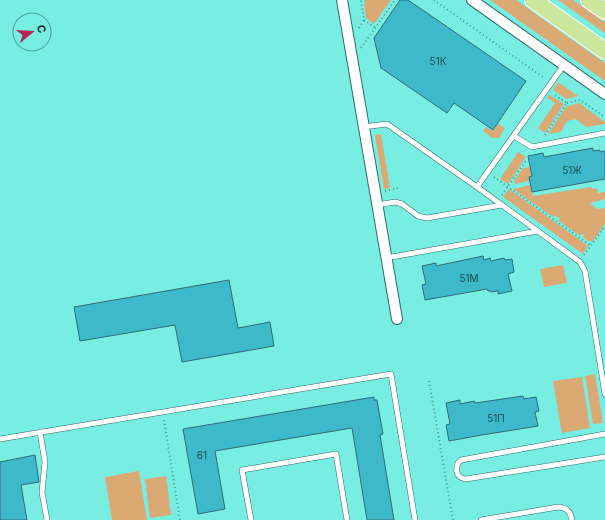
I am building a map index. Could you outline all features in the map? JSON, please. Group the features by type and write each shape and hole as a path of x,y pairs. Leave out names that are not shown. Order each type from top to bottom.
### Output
{"main road":[{"path":"533,0 605,51"},
{"path":"589,0 605,11"}],"street":[{"path":"342,0 397,320"},
{"path":"472,0 605,94"}],"lane":[{"path":"477,187 564,65"},
{"path":"363,127 387,124 580,262 586,271 605,394"},
{"path":"514,136 532,147 605,133"},
{"path":"377,206 395,202 402,204 418,216 427,218 502,205"},
{"path":"386,258 538,231"},
{"path":"0,439 391,374 415,520"},
{"path":"40,432 45,462 42,492 47,520"},
{"path":"605,434 461,460 458,463 456,471 458,476 466,479 605,457"},
{"path":"251,520 242,470 336,454 347,520"},
{"path":"480,520 558,507 563,507 568,511 572,520"}],"path":[{"path":"358,52 395,0"},
{"path":"434,0 544,78"},
{"path":"364,20 376,28"},
{"path":"547,90 567,103"},
{"path":"538,146 567,103 580,100 605,118"},
{"path":"501,196 527,159"},
{"path":"488,173 591,246"},
{"path":"584,255 605,226"},
{"path":"430,381 453,520"},
{"path":"162,411 180,520"}],"shaded area":[{"path":"364,0 391,0 374,24 366,18"},
{"path":"490,0 516,0 605,63 605,81"},
{"path":"558,0 573,0 605,22 605,33"},
{"path":"558,82 578,96 567,99 553,90"},
{"path":"550,95 564,104 545,133 538,128 555,103 547,98"},
{"path":"579,103 605,122 605,124 586,127 576,119 567,121 561,132 548,134 566,107"},
{"path":"498,124 505,128 499,138 492,138 483,131 486,127 493,131"},
{"path":"381,134 390,188 384,189 375,135"},
{"path":"518,152 526,157 508,184 500,179"},
{"path":"530,167 531,174 529,181 515,184 514,181 523,168"},
{"path":"530,185 533,196 591,187 592,189 597,188 598,193 605,192 605,199 590,203 597,209 605,208 605,224 593,241 588,241 583,238 584,235 581,234 580,236 559,221 560,219 554,215 553,217 513,189"},
{"path":"509,189 588,246 583,254 503,197"},
{"path":"563,265 567,283 544,287 540,269"},
{"path":"595,374 603,423 593,424 585,376"},
{"path":"582,377 590,428 562,433 553,381"},
{"path":"139,471 147,520 112,520 105,477"},
{"path":"166,476 171,515 150,518 145,479"}],"building":[{"path":"400,0 408,0 526,81 493,130 454,103 447,113 381,68 374,38"},
{"path":"593,148 593,151 605,151 605,179 532,192 529,177 532,176 528,156 543,153 544,157"},
{"path":"483,256 484,260 490,258 491,261 504,258 505,260 512,259 514,272 508,274 512,291 498,294 498,291 491,292 487,289 425,300 422,285 426,284 422,266 436,263 436,266"},
{"path":"229,280 238,328 270,322 274,346 182,362 175,325 80,341 74,307"},
{"path":"523,396 524,399 536,397 539,411 535,412 538,426 449,441 446,425 450,424 446,403 460,400 460,404 474,401 475,403"},
{"path":"374,397 374,400 377,400 383,434 380,435 394,520 367,520 352,428 215,451 225,509 198,514 183,429"},
{"path":"35,455 39,482 21,485 27,520 0,520 0,462"}]}
